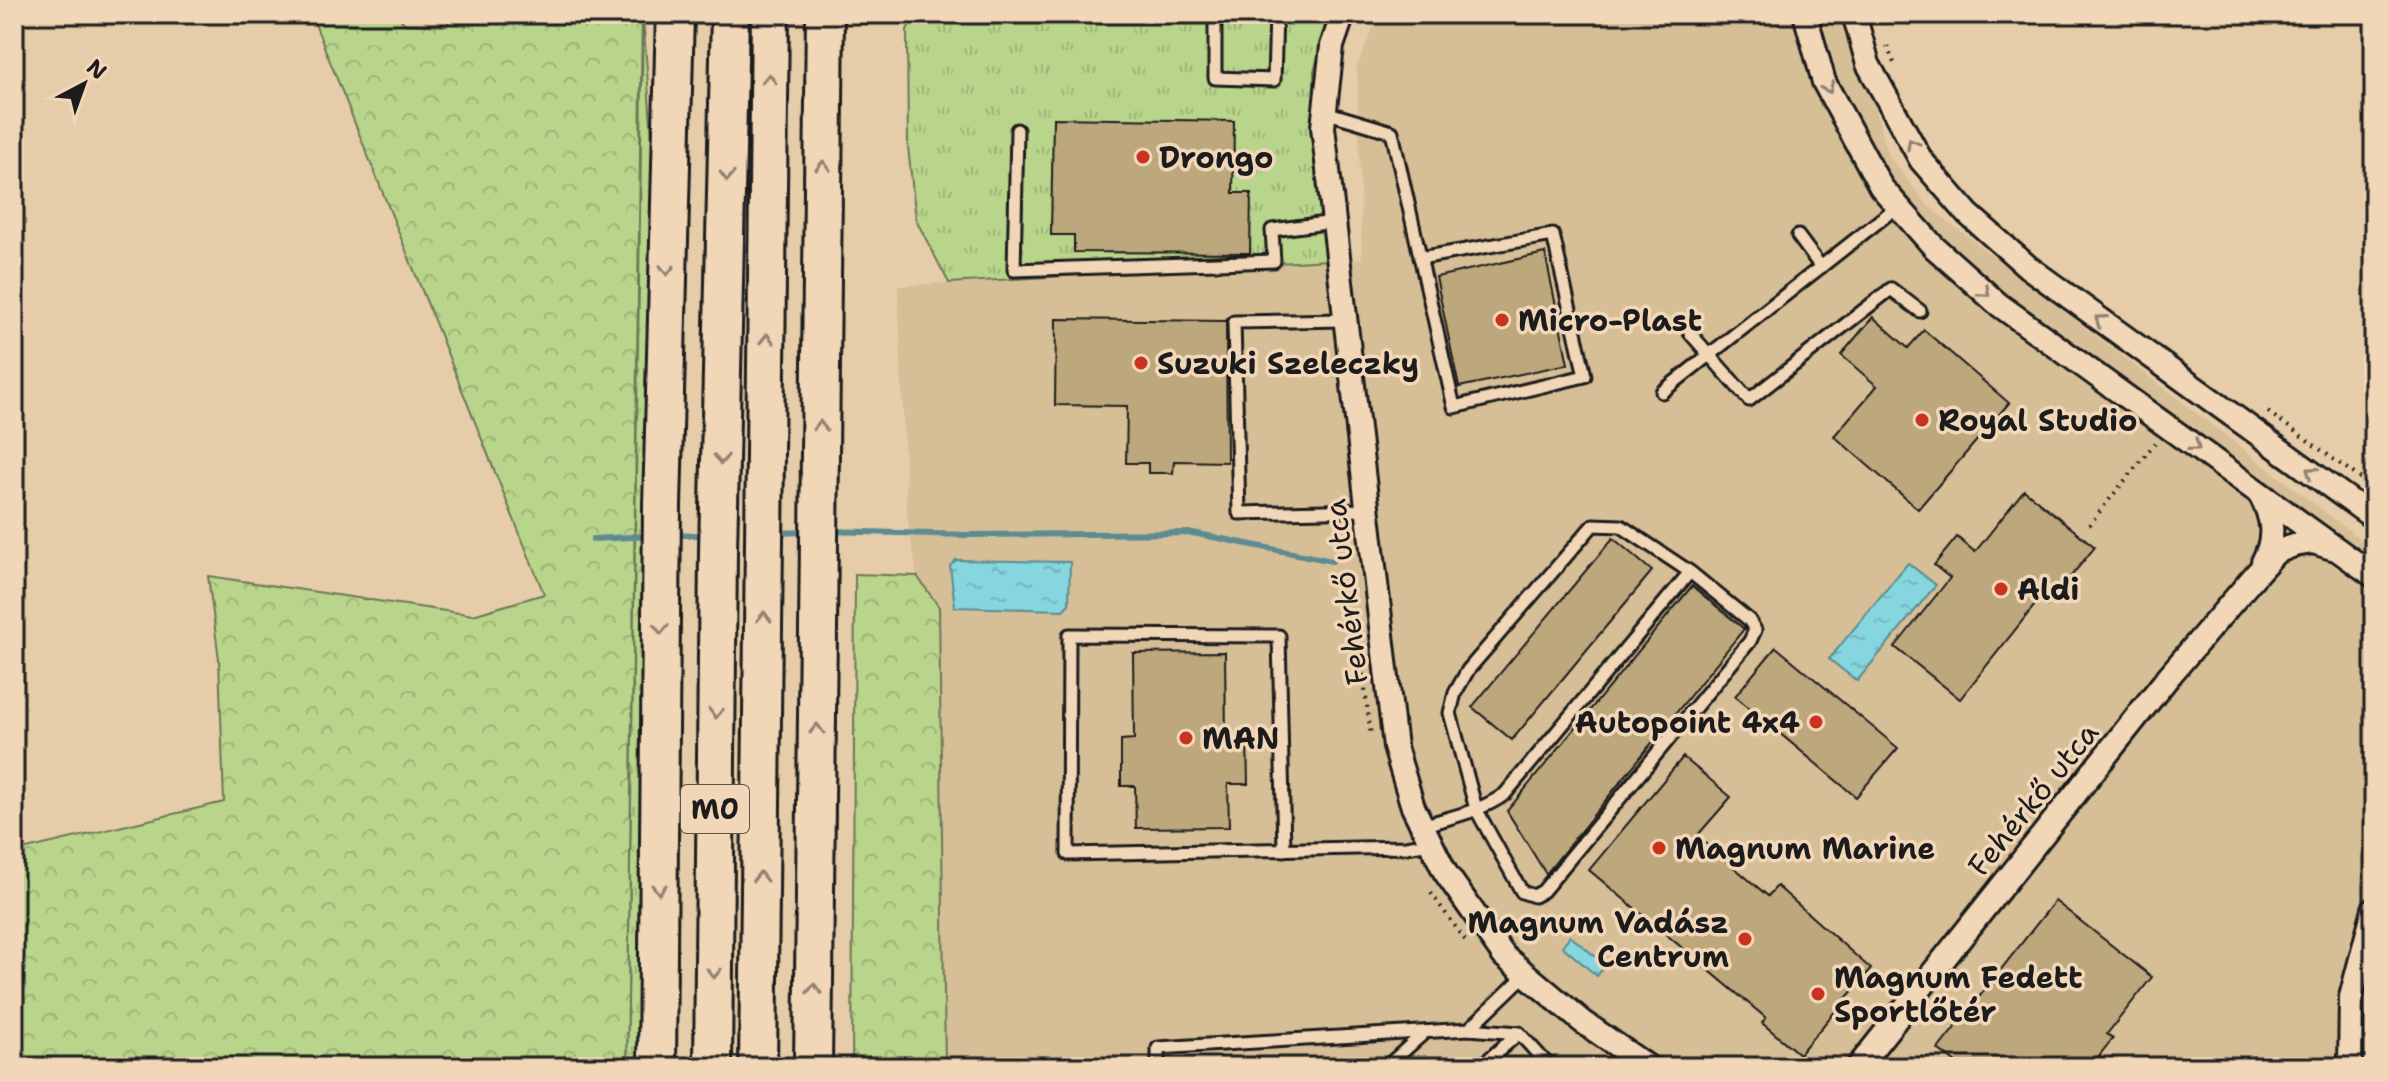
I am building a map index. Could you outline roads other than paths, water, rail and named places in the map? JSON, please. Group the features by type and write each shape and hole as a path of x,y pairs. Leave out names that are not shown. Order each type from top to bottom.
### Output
{"highway":[{"path":"652,14 669,136"},
{"path":"657,1067 662,506 669,136 675,14"},
{"name":"M0","path":"713,1067 718,551 730,14"},
{"name":"M0","path":"758,1067 770,14"},
{"path":"813,1067 825,14"}],"street":[{"name":"Fehérkő utca","path":"1343,14 1332,46 1323,127 1395,747 1426,834 1445,872 1504,956 1583,1022 1648,1067"},
{"path":"1805,14 1824,82 1881,187 1934,247 1998,304 2374,576"},
{"path":"1854,14 1868,64 1921,160 1968,214 2028,267 2374,518"},
{"path":"2258,572 2270,548 2273,532 2271,513 2260,492"},
{"path":"2258,572 2276,552 2294,545 2313,542 2337,550"},
{"name":"Fehérkő utca","path":"1858,1067 2169,676 2258,572"},
{"path":"2350,1067 2351,997 2374,909"}],"lane":[{"path":"1215,14 1215,78 1274,80 1276,14"},
{"path":"1325,112 1392,132 1420,258 1454,407 1585,376 1553,235 1420,258"},
{"path":"1017,130 1014,270 1274,261 1272,230 1334,222"},
{"path":"1662,392 1898,206"},
{"path":"1798,236 1821,267"},
{"path":"1690,333 1749,400 1891,289 1920,311"},
{"path":"1345,320 1234,322 1239,513 1367,510"},
{"path":"1593,525 1621,526 1690,572 1749,620 1755,630 1741,653 1543,891 1534,896 1522,892 1476,809 1450,713 1455,693 1468,670 1593,525"},
{"path":"1284,850 1279,636 1069,635 1068,854 1284,850 1406,847 1505,794 1690,572"},
{"path":"1469,1029 1526,974"},
{"path":"1158,1067 1158,1048 1469,1029 1519,1033 1550,1067"},
{"path":"1386,1067 1425,1032"},
{"path":"1480,1067 1519,1033"}],"water":[{"path":"956,560 1070,562 1069,604 1063,610 955,607 950,566"},
{"path":"1908,563 1936,585 1857,681 1829,659"},
{"path":"1570,936 1606,965 1597,976 1562,946"}],"waterway":[{"path":"830,531 968,535 1193,533 1332,561"},
{"path":"774,533 807,532"},
{"path":"674,535 707,535"},
{"path":"593,539 651,536"}],"place":[{"name":"Drongo","path":"1143,157"},
{"name":"Micro-Plast","path":"1502,320"},
{"name":"Suzuki Szeleczky","path":"1141,363"},
{"name":"Royal Studio","path":"1922,420"},
{"name":"Aldi","path":"2001,589"},
{"name":"Autopoint 4x4","path":"1816,722"},
{"name":"MAN","path":"1186,738"},
{"name":"Magnum Marine","path":"1659,848"},
{"name":"Magnum Vadász Centrum","path":"1745,939"},
{"name":"Magnum Fedett Sportlőtér","path":"1818,994"}]}
